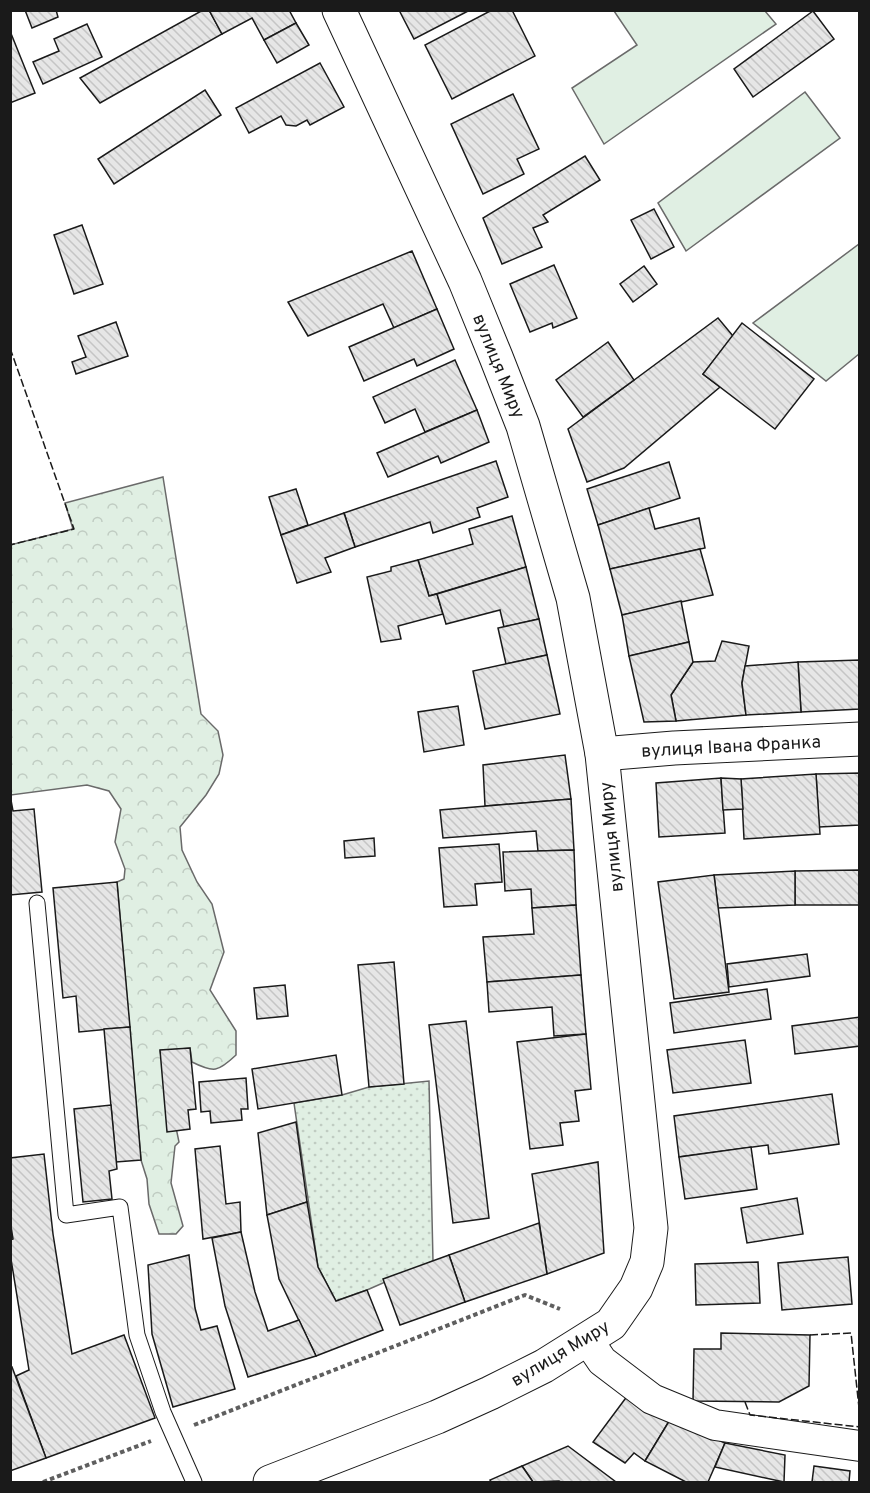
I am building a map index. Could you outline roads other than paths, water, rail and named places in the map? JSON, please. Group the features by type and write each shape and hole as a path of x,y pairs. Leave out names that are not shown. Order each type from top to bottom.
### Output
{"main road":[{"name":"вулиця Миру","path":"270,1482 437,1417 490,1393 544,1366 611,1324 636,1288 647,1262 651,1228 602,754 573,598 523,426 465,281 339,10"},
{"name":"вулиця Івана Франка","path":"602,754 674,748 860,739"}],"street":[{"path":"587,1339 602,1361 652,1399 715,1425 860,1446"}],"lane":[{"path":"37,903 66,1215 120,1207 136,1335 163,1412 194,1482"}]}
